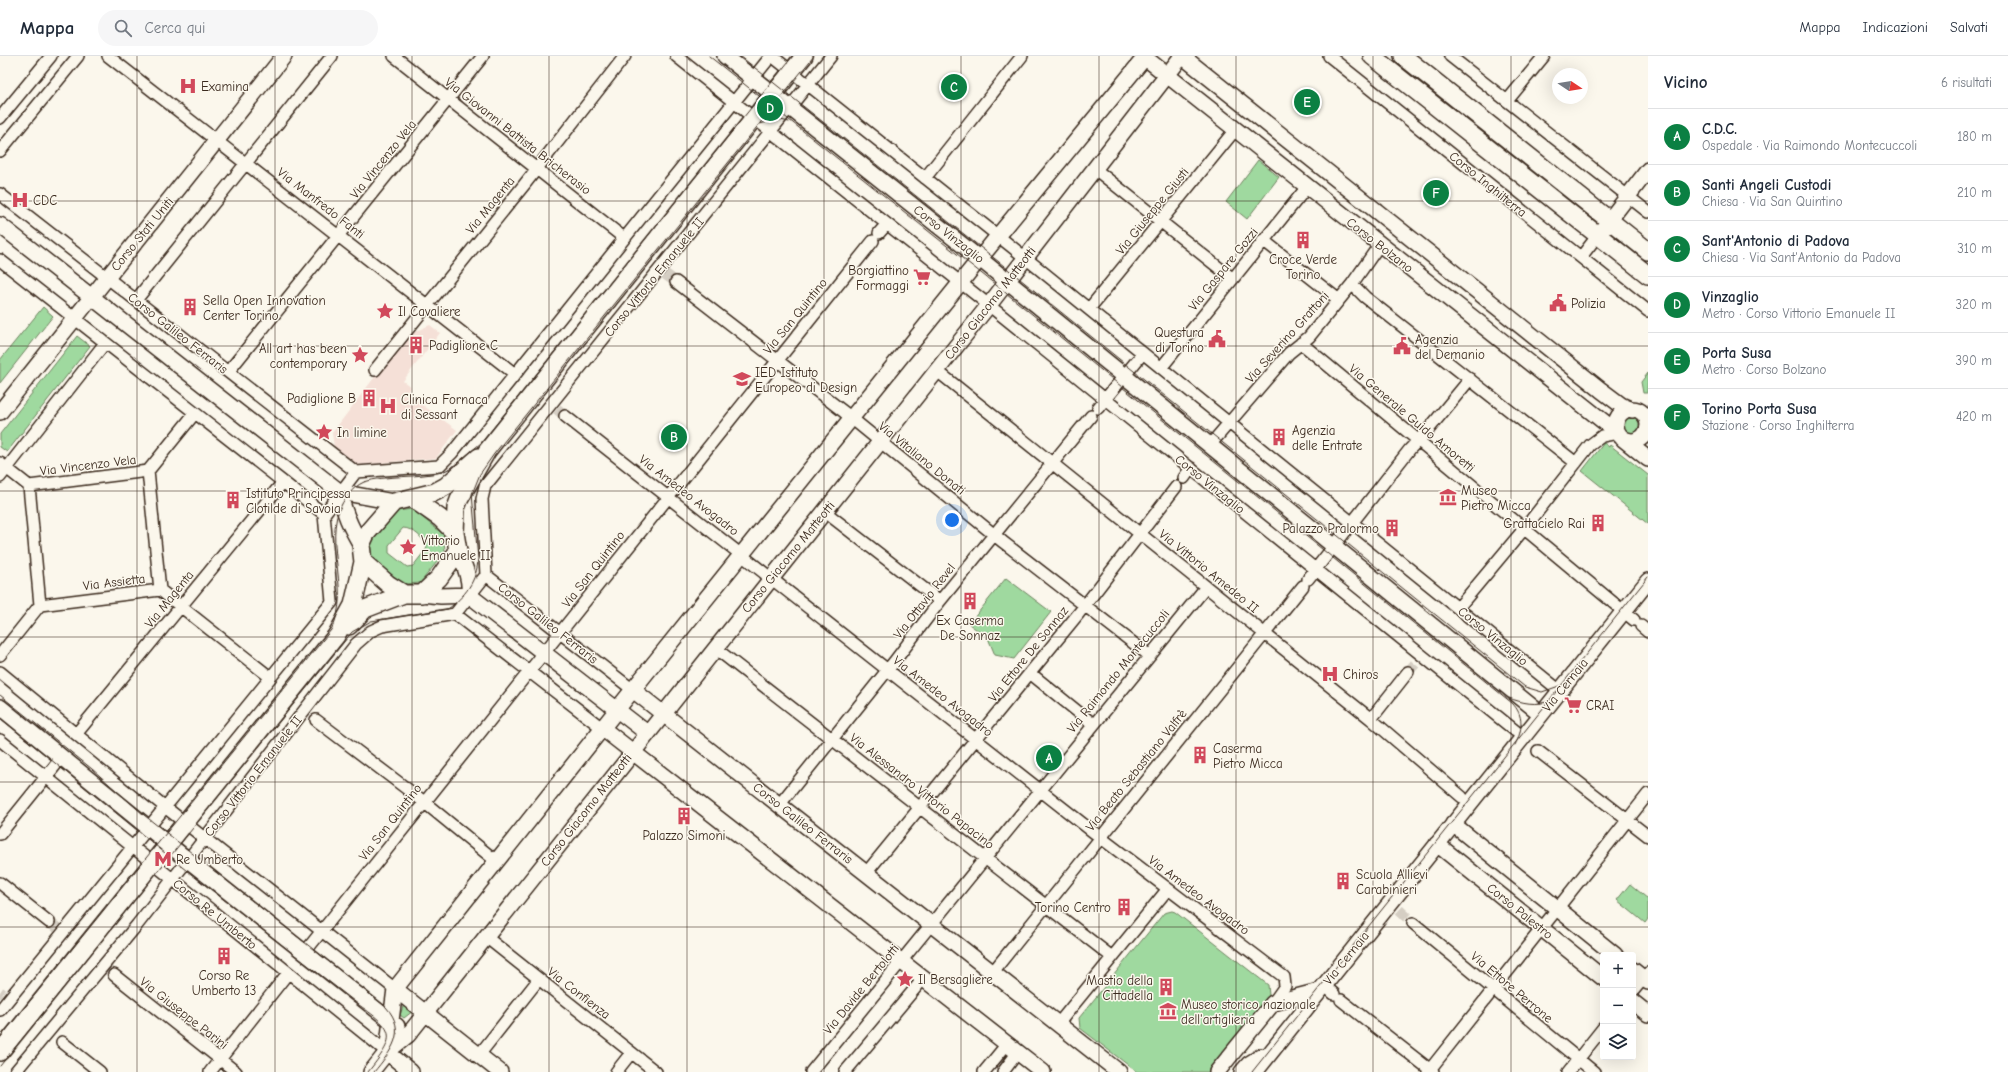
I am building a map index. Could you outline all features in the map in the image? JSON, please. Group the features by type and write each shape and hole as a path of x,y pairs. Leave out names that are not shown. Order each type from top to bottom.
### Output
{"main road":[{"name":"Corso Vittorio Emanuele II","path":"455,533 456,508 459,500 487,451 804,56"},
{"path":"1372,56 1648,275"},
{"path":"1402,56 1648,251"},
{"name":"Corso Vittorio Emanuele II","path":"413,499 435,492 446,486 487,451"},
{"path":"413,499 440,518 455,533 458,551 438,578 422,594 404,594 388,584 363,562 361,545 370,528 394,502 413,499"},
{"name":"Corso Vittorio Emanuele II","path":"0,1052 336,636 353,605 363,562"},
{"name":"Corso Vittorio Emanuele II","path":"336,636 347,628 365,609 404,594"}],"street":[{"path":"0,118 51,56"},
{"path":"0,152 78,56"},
{"name":"Via Manfredo Fanti","path":"108,56 515,374"},
{"name":"Corso Stati Uniti","path":"0,412 284,56"},
{"path":"136,300 332,56"},
{"name":"Via Giovanni Battista Bricherasio","path":"394,56 538,168 624,238"},
{"name":"Via Vincenzo Vela","path":"228,372 483,56"},
{"name":"Via Magenta","path":"374,370 538,168 625,56"},
{"name":"Corso Vinzaglio","path":"676,56 989,305 1098,408 1190,468 1316,570 1415,664 1523,737"},
{"name":"Corso Vinzaglio","path":"725,56 980,259 1541,714"},
{"path":"0,1010 6,996 56,928 132,848 332,602 324,514 356,472 439,466 452,453 771,56"},
{"name":"Corso Vinzaglio","path":"771,56 1089,309 1560,691"},
{"name":"Corso Vittorio Emanuele II","path":"486,575 482,499 485,486 558,410 771,131 831,56"},
{"path":"925,178 1022,56"},
{"path":"365,1000 387,995 395,989 602,728 1144,56"},
{"name":"Corso Bolzano","path":"1144,56 1235,130 1620,435 1648,459"},
{"name":"Corso Giacomo Matteotti","path":"371,1072 387,1052 408,1035 989,305 1182,56"},
{"name":"Corso Bolzano","path":"1182,56 1601,390 1622,405 1632,410"},
{"name":"Corso Inghilterra","path":"1329,56 1648,311"},
{"path":"1450,56 1648,212"},
{"path":"1507,101 1544,56"},
{"name":"Via Giuseppe Giusti","path":"1089,309 1235,130"},
{"path":"1095,169 1233,279"},
{"path":"1581,258 1648,170"},
{"name":"Via Gaspare Gozzi","path":"1161,368 1307,187"},
{"name":"Corso Galileo Ferraris","path":"0,194 356,472"},
{"name":"Via San Quintino","path":"305,952 887,224"},
{"name":"Corso Galileo Ferraris","path":"0,225 340,492 394,502"},
{"path":"1380,244 1395,225"},
{"path":"1263,240 1339,300"},
{"name":"Via Severino Grattoni","path":"1210,445 1289,352 1309,337 1352,284 1380,244"},
{"path":"0,260 324,514"},
{"name":"Via Vitaliano Donati","path":"676,282 852,418 879,442 995,535 1150,656"},
{"path":"1352,284 1365,297 1576,463"},
{"path":"29,486 2,470 105,342"},
{"name":"Via Generale Guido Amoretti","path":"1301,343 1636,623"},
{"path":"1098,408 1143,353"},
{"name":"Via Vittorio Amedeo II","path":"936,370 1371,719 1462,797"},
{"path":"1316,570 1352,522 1470,379"},
{"name":"Via Ottavio Revel","path":"780,804 888,670 940,601 1098,408"},
{"name":"Via Amedeo Avogadro","path":"558,410 1100,837 1284,977 1285,986 1273,1003"},
{"path":"1458,608 1524,529 1590,445 1602,436 1620,435 1632,441 1640,438 1646,431 1647,421 1641,413 1632,410 1625,411 1618,417 1616,427 1620,435"},
{"name":"Via Vincenzo Vela","path":"40,605 29,486 148,471 195,413"},
{"path":"1184,478 1190,468"},
{"name":"Via Assietta","path":"40,605 160,590 148,471"},
{"name":"Via Magenta","path":"77,733 283,482"},
{"name":"Via Ettore De Sonnaz","path":"867,872 1085,605 1176,487"},
{"path":"340,492 349,524 361,545"},
{"path":"824,511 940,601"},
{"path":"458,551 466,571 470,588 469,595"},
{"name":"Via Beato Sebastiano Valfrè","path":"992,973 1045,905 1316,570"},
{"path":"486,575 455,614 1043,1072"},
{"name":"Corso Galileo Ferraris","path":"486,575 662,714 867,872 992,973 1119,1072"},
{"name":"Via Cernaia","path":"1402,888 1560,691 1636,623 1648,581"},
{"name":"Via Raimondo Montecuccoli","path":"931,923 1206,587"},
{"path":"160,590 270,677"},
{"path":"422,594 441,596 469,595"},
{"name":"Corso Galileo Ferraris","path":"469,595 647,733"},
{"path":"0,654 40,605"},
{"name":"Corso Vittorio Emanuele II","path":"15,1072 56,1037 109,970 172,880 205,838 310,715 356,644 371,631 382,626 455,614"},
{"name":"Via Alessandro Vittorio Papacino","path":"715,648 1112,957"},
{"path":"1371,719 1415,664"},
{"path":"0,672 186,823 500,1072"},
{"path":"1030,673 1093,724"},
{"name":"Corso Re Umberto","path":"0,707 148,828 408,1035"},
{"path":"310,715 424,802 496,861"},
{"name":"Corso Re Umberto","path":"0,740 411,1072"},
{"path":"1538,751 1648,836"},
{"path":"0,834 62,757"},
{"name":"Via Cernaia","path":"1258,1071 1274,1048 1329,993 1394,907 1412,860 1462,797 1481,789"},
{"path":"1217,1072 1273,1003 1329,993 1430,1071 1542,928 1629,821 1648,794"},
{"name":"Corso Palestro","path":"1453,824 1611,952"},
{"name":"Corso Palestro","path":"1437,844 1600,976"},
{"path":"0,883 56,928"},
{"path":"1058,1024 1168,890"},
{"name":"Via Davide Bertolotti","path":"811,1072 902,962 931,923"},
{"name":"Via Ettore Perrone","path":"1413,923 1594,1072"},
{"name":"Via Confienza","path":"486,937 656,1072"},
{"name":"Via Giuseppe Parini","path":"109,970 236,1072"},
{"path":"210,1072 288,972"},
{"path":"1635,988 1643,976"},
{"path":"479,1055 539,979"},
{"path":"845,1072 923,979"},
{"path":"387,1052 395,989"},
{"path":"1636,1004 1648,1014"},
{"path":"1568,1072 1600,1032"},
{"path":"56,1037 100,1072"},
{"path":"984,1072 1013,1048"},
{"path":"1003,1072 1013,1048"},
{"name":"Via Cernaia","path":"1242,1072 1249,1064 1274,1048"},
{"path":"616,1072 631,1053"}],"shaded area":[{"name":"Clinica Fornaca di Sessant","path":"430,325 440,333 403,381 411,387 406,393 457,430 436,458 358,465 334,447 332,433 380,370 396,354 414,332"}],"green space":[{"path":"1258,160 1279,177 1247,219 1226,202"},
{"path":"43,307 53,316 0,383 0,360"},
{"path":"77,336 90,346 7,452 0,447 0,434"},
{"path":"1648,373 1647,393 1643,393 1641,382"},
{"path":"1626,416 1634,416 1639,421 1637,432 1634,434 1626,434 1621,429 1621,421"},
{"path":"1604,443 1609,447 1610,445 1648,475 1648,524 1582,471"},
{"path":"412,509 444,535 445,552 420,583 404,584 372,559 370,544 397,511","holes":["403,528 407,528 418,535 424,541 427,548 413,566 407,567 389,553 389,545"]},
{"path":"1006,578 1051,612 1014,659 995,655 988,638 969,624"},
{"path":"1630,884 1648,899 1648,919 1645,923 1617,900"},
{"path":"1172,911 1268,985 1269,995 1208,1072 1137,1072 1080,1028 1079,1018 1164,913"},
{"path":"404,1004 413,1011 404,1018 400,1015"}],"tunnel":[{"path":"665,274 676,282"},
{"path":"557,409 565,416"},
{"path":"1408,672 1415,664"},
{"path":"1399,910 1413,923"},
{"path":"49,922 57,928"},
{"path":"108,970 114,975"}],"tram line":[{"path":"709,56 1001,289 1512,703 1519,713 1521,723 1520,734 1515,745"},
{"path":"740,56 999,262 1525,687 1542,692 1562,685"},
{"path":"0,1038 331,630 337,614 339,597 335,526 339,510 348,495 359,485 372,480 442,472 451,468 481,443 793,56"},
{"path":"0,1066 352,632 371,621 448,609 465,593 473,581 477,567 478,559 472,494 480,474 494,454 814,56"},
{"path":"760,124 777,119 789,122"},
{"path":"1252,1072 1648,577"},
{"path":"0,695 92,769 144,815 386,1007 396,1025 395,1041 374,1072"},
{"path":"1509,698 1529,703 1545,703 1550,701"},
{"path":"0,718 182,867 380,1022 386,1028 388,1035 387,1042 384,1050 368,1072"}],"place":[{"name":"Examina","path":"188,86"},
{"name":"Sant'Antonio di Padova","path":"954,87"},
{"name":"Porta Susa","path":"1307,102"},
{"name":"Vinzaglio","path":"770,108"},
{"name":"Torino Porta Susa","path":"1436,193"},
{"name":"CDC","path":"20,200"},
{"name":"Croce Verde Torino","path":"1303,240"},
{"name":"Borgiattino Formaggi","path":"922,277"},
{"name":"Polizia","path":"1558,303"},
{"name":"Sella Open Innovation Center Torino","path":"190,307"},
{"name":"Il Cavaliere","path":"385,311"},
{"name":"Questura di Torino","path":"1217,339"},
{"name":"Padiglione C","path":"416,345"},
{"name":"Agenzia del Demanio","path":"1402,346"},
{"name":"All art has been contemporary","path":"360,355"},
{"name":"IED Istituto Europeo di Design","path":"742,379"},
{"name":"Padiglione B","path":"369,398"},
{"name":"Clinica Fornaca di Sessant","path":"388,406"},
{"name":"In limine","path":"324,432"},
{"name":"Santi Angeli Custodi","path":"674,437"},
{"name":"Agenzia delle Entrate","path":"1279,437"},
{"name":"Museo Pietro Micca","path":"1448,497"},
{"name":"Istituto Principessa Clotilde di Savoia","path":"233,500"},
{"name":"Grattacielo Rai","path":"1598,523"},
{"name":"Palazzo Pralormo","path":"1392,528"},
{"name":"Vittorio Emanuele II","path":"408,547"},
{"name":"Ex Caserma De Sonnaz","path":"970,601"},
{"name":"Chiros","path":"1330,674"},
{"name":"CRAI","path":"1573,705"},
{"name":"Caserma Pietro Micca","path":"1200,755"},
{"name":"C.D.C.","path":"1049,758"},
{"name":"Palazzo Simoni","path":"684,816"},
{"name":"Re Umberto","path":"163,859"},
{"name":"Scuola Allievi Carabinieri","path":"1343,881"},
{"name":"Torino Centro","path":"1124,907"},
{"name":"Corso Re Umberto 13","path":"224,956"},
{"name":"Il Bersagliere","path":"905,979"},
{"name":"Mastio della Cittadella","path":"1166,987"},
{"name":"Museo storico nazionale dell'artiglieria","path":"1168,1011"}]}
